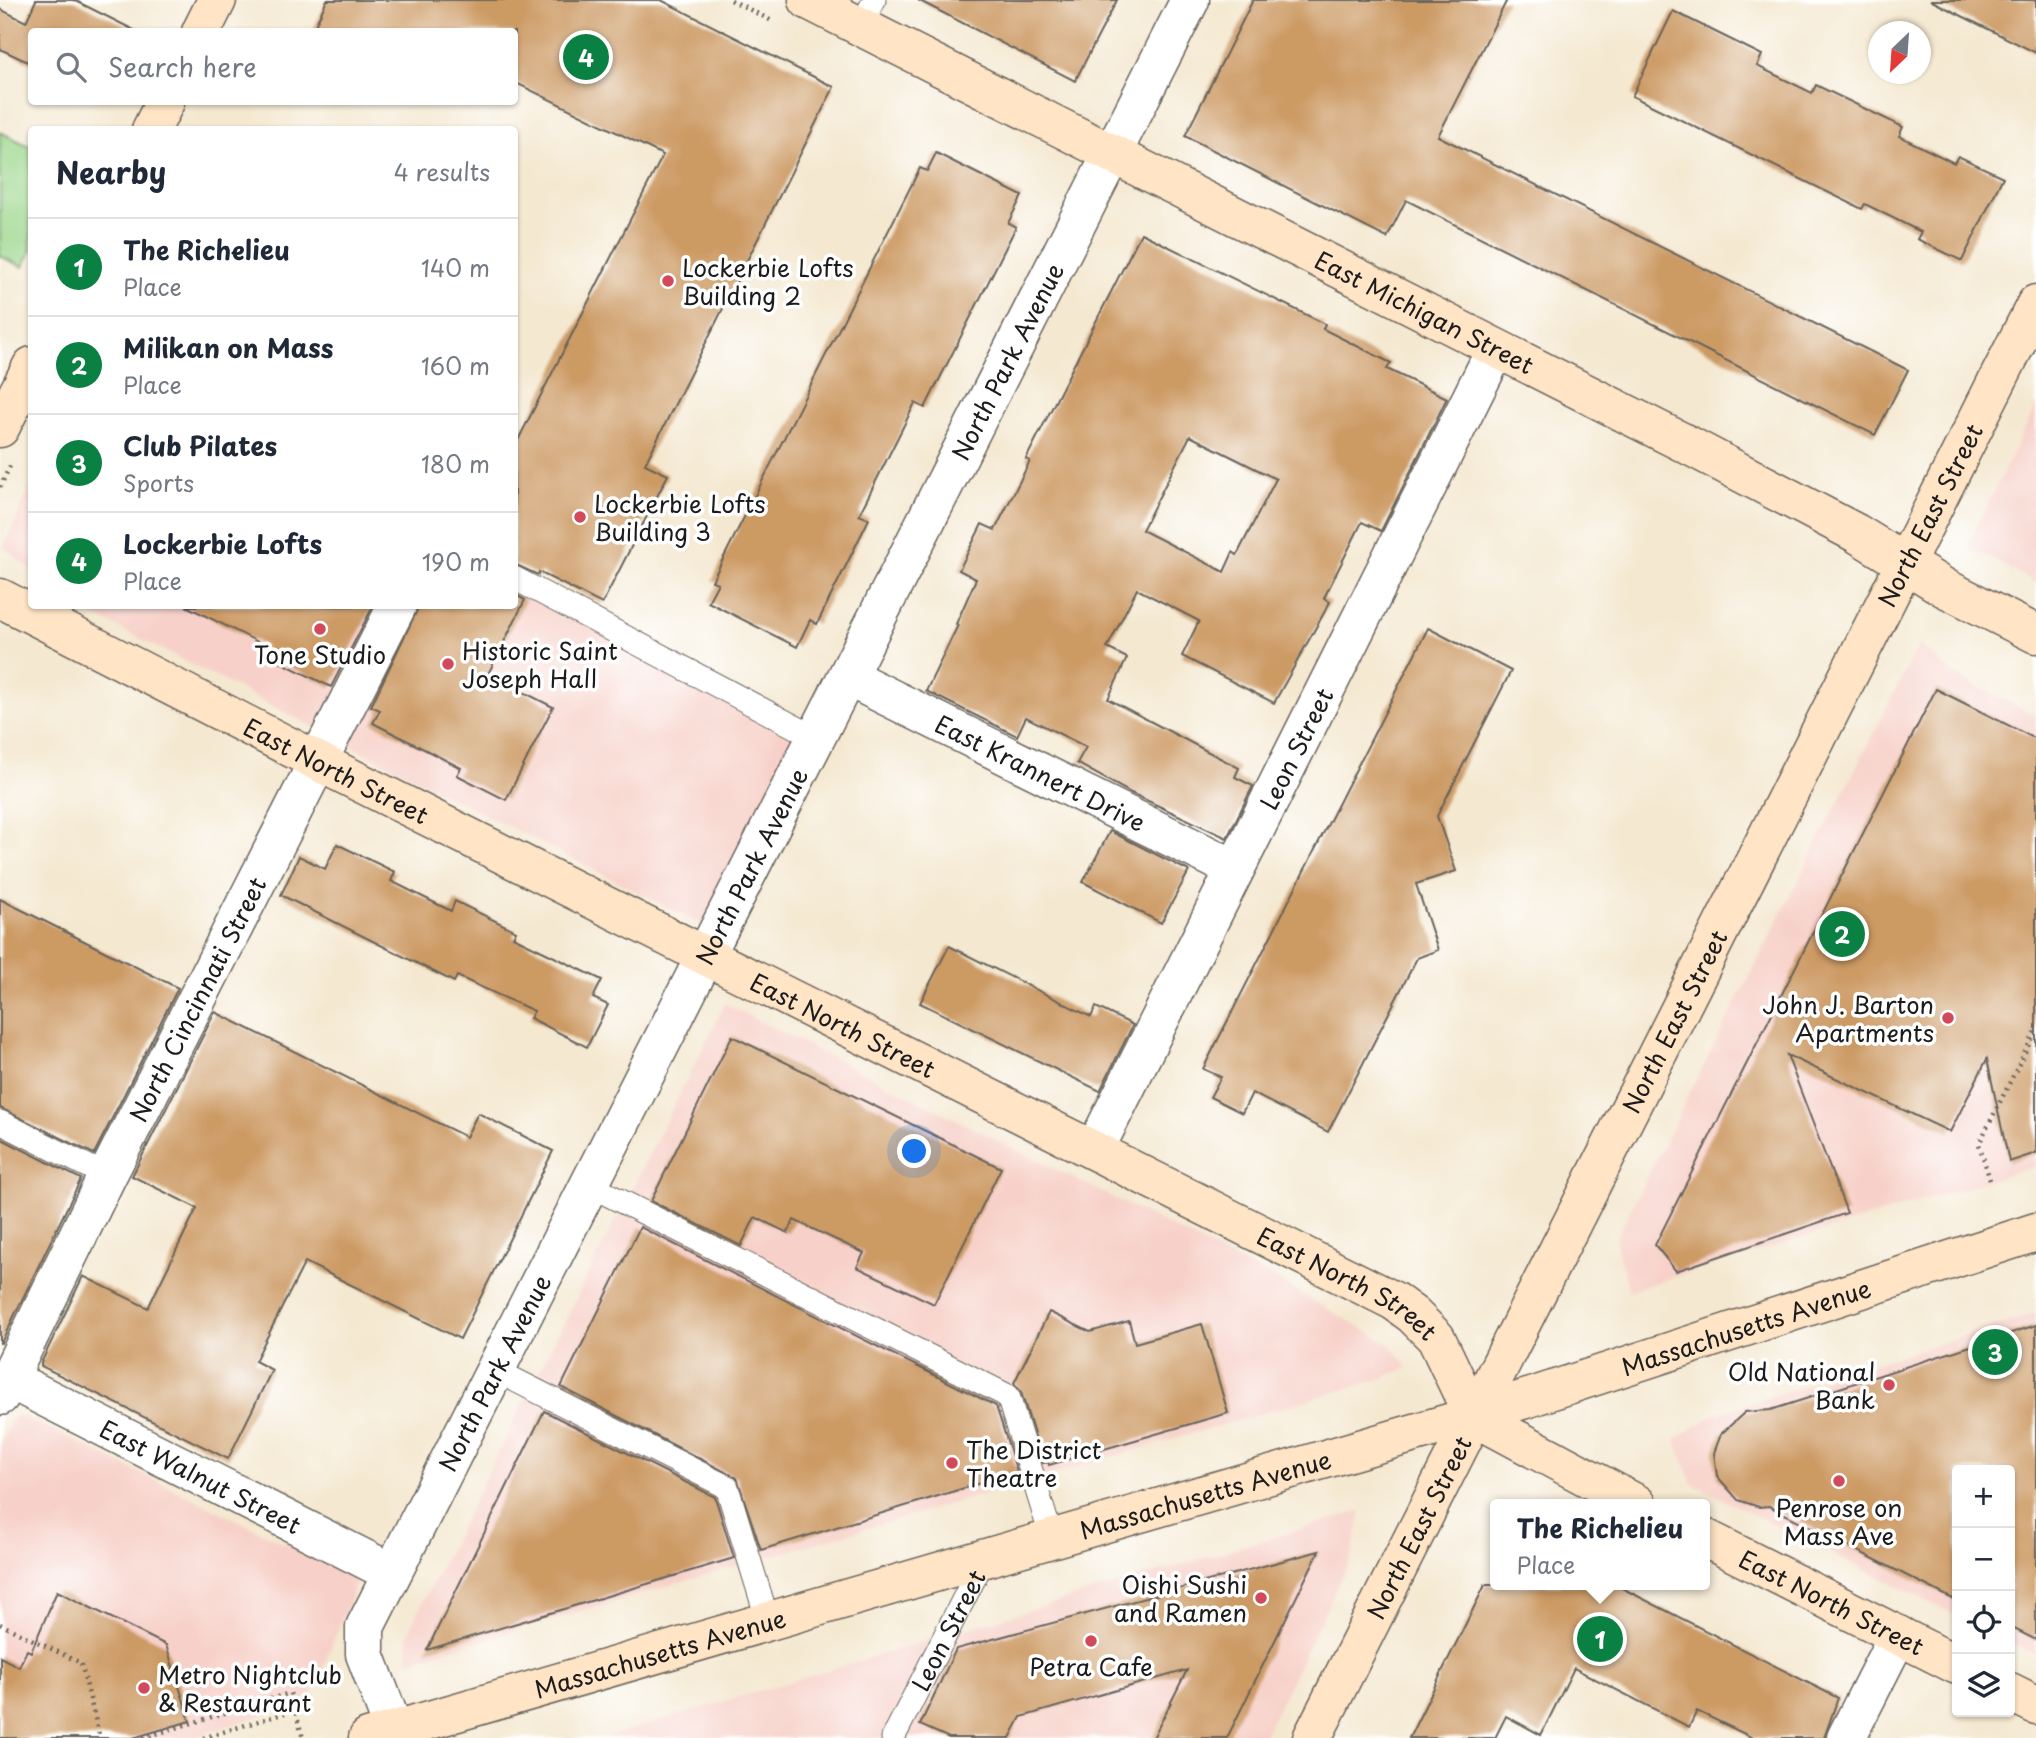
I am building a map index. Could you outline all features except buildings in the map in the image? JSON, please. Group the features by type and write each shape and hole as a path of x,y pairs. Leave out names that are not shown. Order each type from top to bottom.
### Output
{"main road":[{"path":"203,28 216,0"},
{"name":"East Michigan Street","path":"808,0 868,13 1114,152 1716,459 1856,533 1905,563 2036,634"},
{"path":"153,126 164,105"},
{"name":"North East Street","path":"1312,1738 2036,304"},
{"path":"0,428 28,374"},
{"name":"East North Street","path":"0,598 319,762 1394,1301 1437,1338 1474,1416"},
{"name":"Massachusetts Avenue","path":"386,1735 1474,1416 2036,1232"},
{"path":"1474,1416 1628,1499"},
{"name":"East North Street","path":"1710,1541 1952,1662"},
{"path":"2015,1694 2036,1705"}],"street":[{"name":"North Park Avenue","path":"386,1735 363,1643 365,1627 1190,0"},
{"name":"Leon Street","path":"1095,1149 1496,349"},
{"name":"North Cincinnati Street","path":"4,1387 107,1176 396,609"},
{"name":"East Krannert Drive","path":"848,677 1235,869"},
{"name":"East Walnut Street","path":"4,1387 392,1573"},
{"path":"1846,1738 1898,1635"}],"lane":[{"path":"518,580 816,738"},
{"path":"0,1122 107,1176"},
{"path":"589,1185 1008,1395 1052,1539"},
{"path":"495,1370 727,1487 768,1621"},
{"name":"Leon Street","path":"892,1738 984,1559"}],"path":[{"path":"1990,1180 1979,1144 2036,1030"},
{"path":"0,1624 81,1663 100,1738"},
{"path":"144,1738 290,1693 303,1738"},
{"path":"203,1738 295,1710"}],"shaded area":[{"path":"2036,406 2036,583 1967,546"},
{"path":"28,492 28,567 4,547"},
{"path":"518,580 816,738 718,933 82,609 518,609"},
{"path":"1919,644 1954,675 2036,716 2036,1166 1629,1291 1615,1240"},
{"path":"725,1004 1277,1280 1391,1345 1408,1368 1377,1380 409,1661 408,1636 414,1619"},
{"name":"Penrose on Mass Ave","path":"2036,1313 2036,1655 2015,1644 2015,1465 1952,1465 1952,1614 1693,1484 1675,1439 1716,1414"},
{"path":"14,1416 25,1417 358,1579 311,1698 193,1738 0,1738 0,1444"},
{"path":"1361,1511 1351,1558 1263,1738 603,1738"}],"green space":[{"path":"0,132 28,146 28,257 23,267 0,256"}],"place":[{"name":"Lockerbie Lofts","path":"586,57"},
{"name":"Lockerbie Lofts Building 2","path":"668,281"},
{"name":"Lockerbie Lofts Building 3","path":"580,517"},
{"name":"Tone Studio","path":"320,629"},
{"name":"Historic Saint Joseph Hall","path":"448,664"},
{"name":"Milikan on Mass","path":"1842,934"},
{"name":"John J. Barton Apartments","path":"1948,1018"},
{"name":"Club Pilates","path":"1995,1352"},
{"name":"Old National Bank","path":"1889,1385"},
{"name":"The District Theatre","path":"952,1463"},
{"name":"Penrose on Mass Ave","path":"1839,1481"},
{"name":"Oishi Sushi and Ramen","path":"1261,1598"},
{"name":"The Richelieu","path":"1600,1639"},
{"name":"Petra Cafe","path":"1091,1641"},
{"name":"Metro Nightclub & Restaurant","path":"144,1688"}]}
